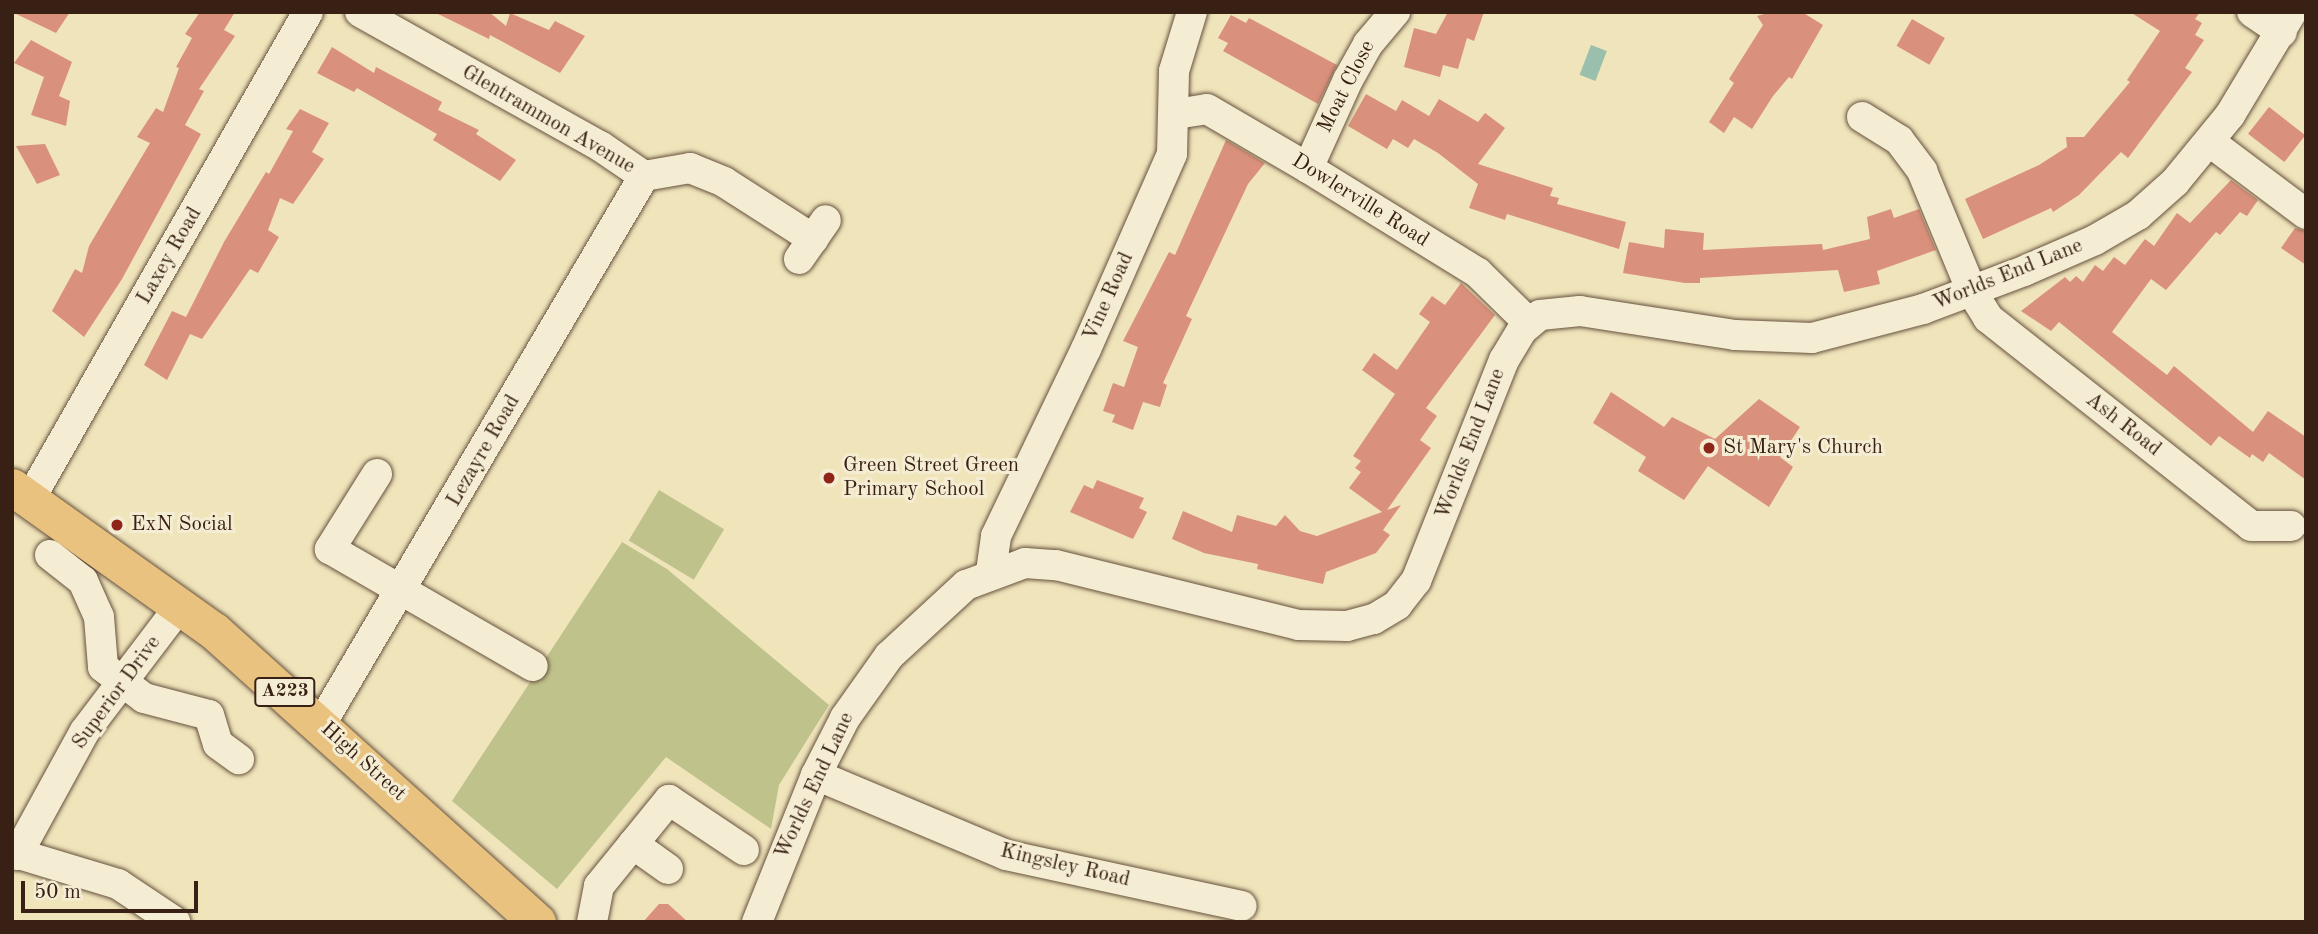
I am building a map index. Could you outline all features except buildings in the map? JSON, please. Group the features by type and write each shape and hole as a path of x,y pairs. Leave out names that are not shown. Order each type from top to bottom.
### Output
{"main road":[{"name":"High Street","path":"21,493 180,606 321,724 537,922"}],"street":[{"name":"Laxey Road","path":"21,493 309,12"},
{"name":"Glentrammon Avenue","path":"360,12 600,146 644,176 690,168 724,182 813,239"},
{"name":"Vine Road","path":"991,572 996,536 1086,349 1172,154 1176,114 1174,71 1192,12"},
{"name":"Moat Close","path":"1308,167 1348,80 1368,44 1395,12"},
{"path":"2252,12 2287,22"},
{"name":"Worlds End Lane","path":"757,922 816,775 845,718 889,656 950,598 991,572 1025,563 1055,565 1300,625 1346,626 1374,619 1397,605 1416,581 1504,360 1529,323 1566,310 1735,335 1797,339 1869,324 1972,292 2095,240 2137,215 2175,182 2210,142 2287,22"},
{"name":"Dowlerville Road","path":"1176,114 1207,109 1308,167 1478,273 1529,323"},
{"name":"Ash Road","path":"1862,117 1899,140 1922,171 1972,292 1988,318 2251,526 2291,526"},
{"path":"2210,142 2306,214"},
{"name":"Lezayre Road","path":"321,724 644,176"},
{"path":"377,474 330,549 533,666"},
{"path":"50,555 83,581 99,617 103,667 144,698 209,715 218,744 239,759"},
{"name":"Superior Drive","path":"14,853 85,731 125,684 180,606"},
{"name":"Kingsley Road","path":"816,775 1006,855 1242,906"},
{"path":"592,922 599,886 669,800 744,849"},
{"path":"632,844 668,869"},
{"path":"14,853 117,884 170,921"}],"green space":[{"path":"659,490 724,529 694,580 629,541"},
{"path":"622,542 667,569 829,705 779,785 771,829 666,757 557,889 452,801"}],"shaded area":[{"path":"1591,45 1607,51 1595,81 1580,75"}],"place":[{"name":"St Mary's Church","path":"1709,448"},
{"name":"Green Street Green Primary School","path":"829,478"},
{"name":"ExN Social","path":"117,525"}]}
